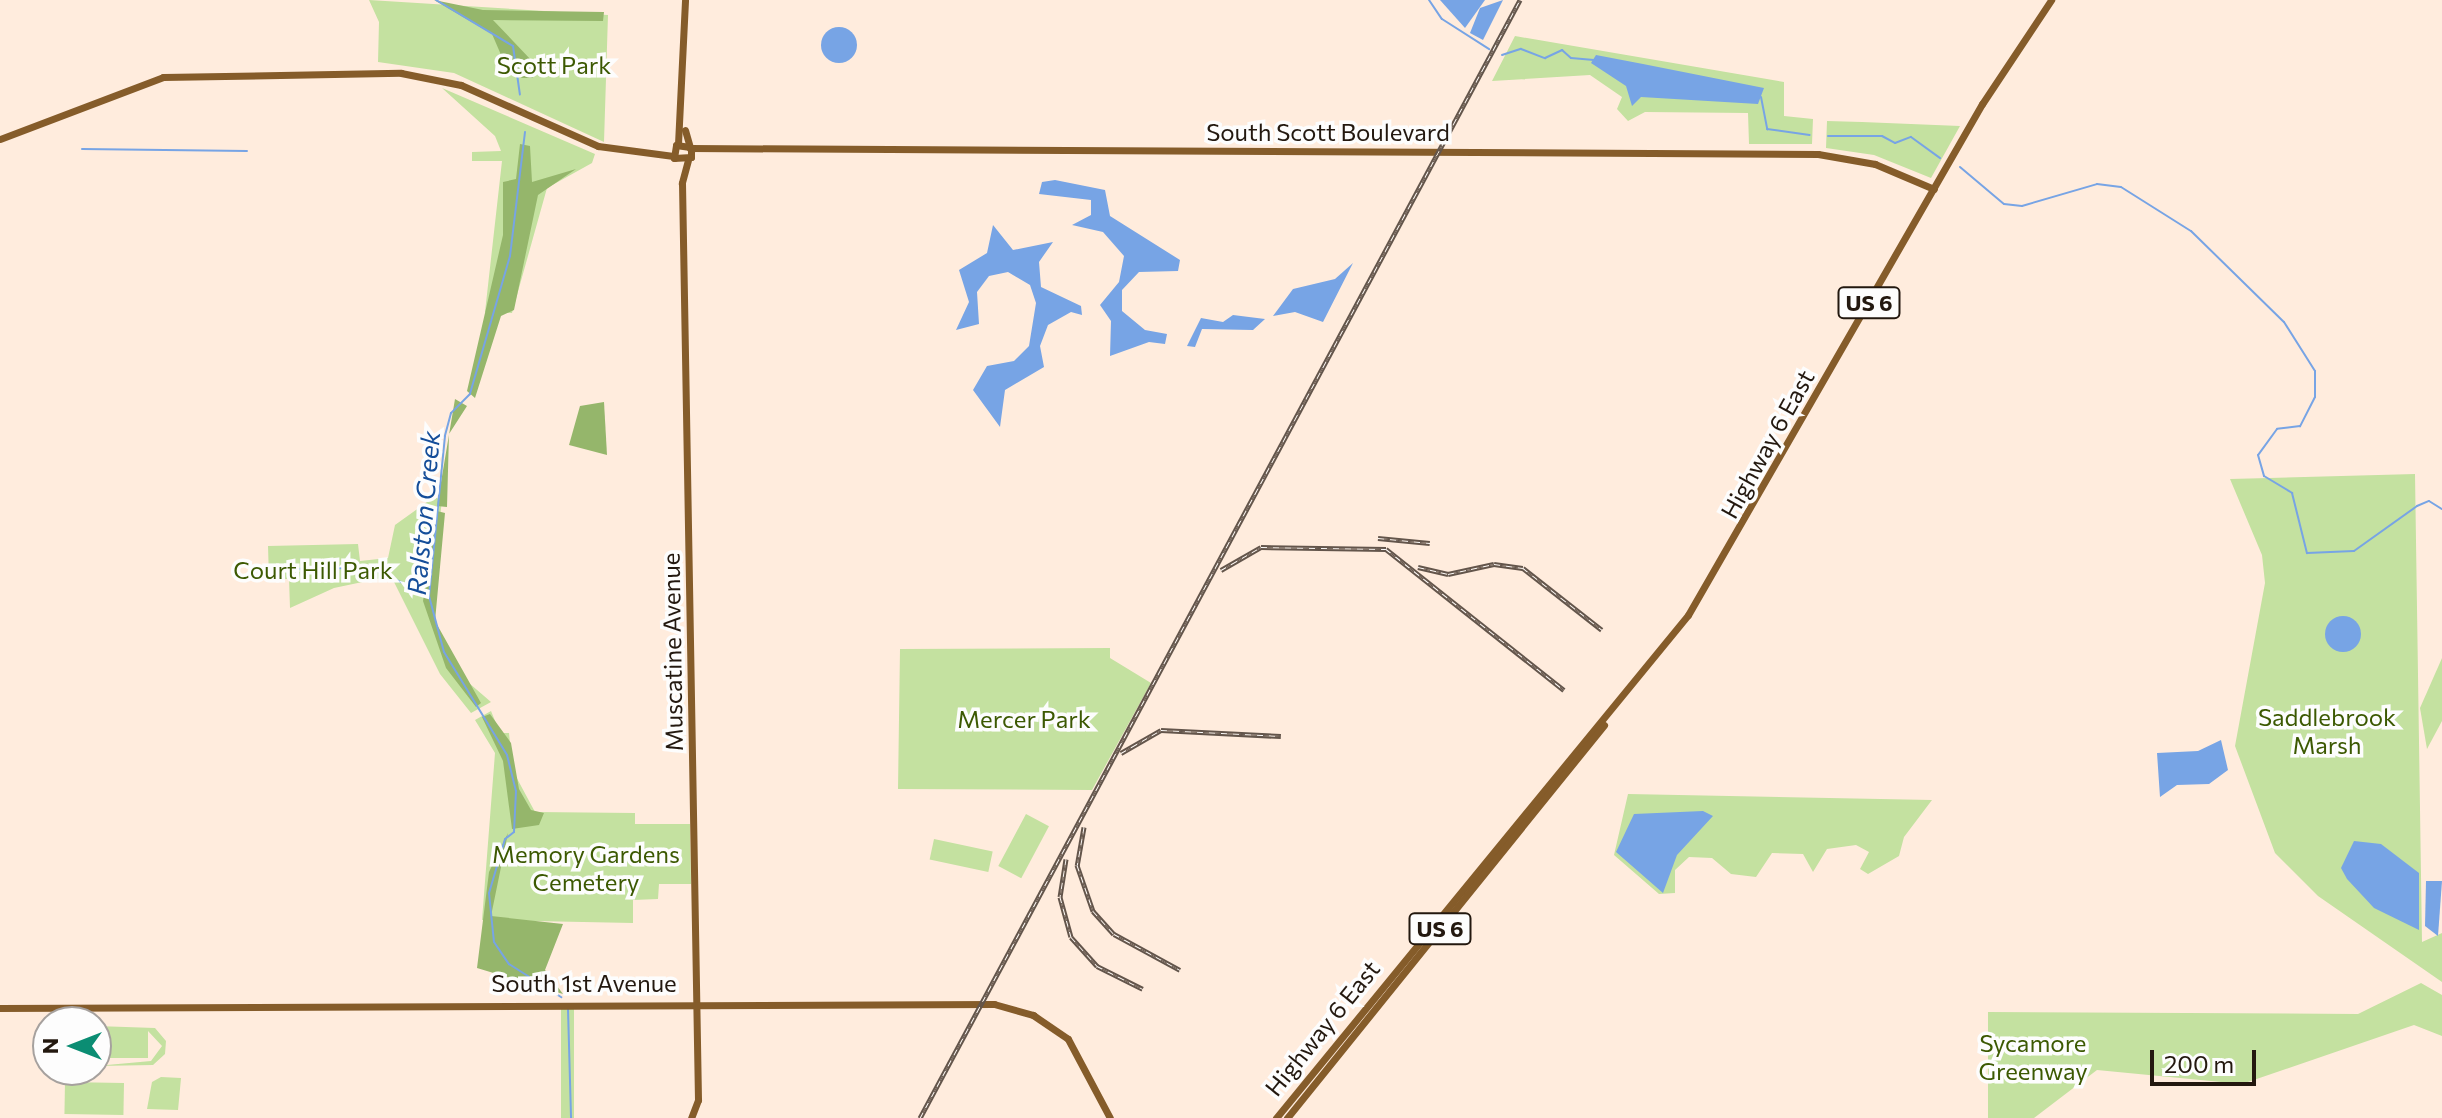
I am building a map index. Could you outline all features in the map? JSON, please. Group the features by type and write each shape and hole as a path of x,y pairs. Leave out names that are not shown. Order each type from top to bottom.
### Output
{"main road":[{"path":"0,139 62,113 180,74 411,73 461,85 598,146 674,158 684,123 685,0"},
{"name":"US 6","path":"1934,189 2051,0"},
{"name":"Muscatine Avenue","path":"682,183 690,148 684,123"},
{"path":"653,153 676,145"},
{"name":"South Scott Boulevard","path":"676,145 715,153 1818,154 1875,164 1934,189"},
{"name":"South Scott Boulevard","path":"674,158 689,160 715,153"},
{"name":"Muscatine Avenue","path":"674,158 682,183 697,1003 698,1100 691,1118"},
{"name":"Highway 6 East","path":"1287,1118 1616,706 1720,567 1934,189"},
{"name":"Highway 6 East","path":"1276,1118 1616,706"},
{"name":"South 1st Avenue","path":"0,1008 697,1003 1010,1007 1043,1021 1074,1046 1110,1118"}],"green space":[{"name":"Scott Park","path":"369,0 608,15 604,142 454,73 378,62 379,22"},
{"path":"434,0 483,10 604,12 603,21 493,20 532,61 533,78 522,78 508,71 492,34"},
{"path":"1515,36 1784,82 1784,116 1813,119 1812,144 1749,144 1748,113 1645,112 1628,121 1617,109 1622,97 1590,75 1492,81"},
{"path":"442,88 595,154 592,163 547,188 512,313 485,312 502,161 472,161 472,152 501,151 495,136"},
{"path":"1827,121 1960,126 1931,178 1874,155 1826,148"},
{"path":"520,144 530,146 532,182 576,169 538,195 514,310 501,316 475,398 467,391 503,235 503,182 516,179"},
{"path":"455,399 467,406 449,434"},
{"path":"604,402 607,455 569,445 580,406"},
{"path":"449,435 447,507 437,506"},
{"name":"Saddlebrook Marsh","path":"2415,474 2422,942 2442,933 2442,982 2318,896 2275,853 2235,746 2265,583 2262,555 2230,479"},
{"name":"Court Hill Park","path":"434,497 442,500 431,596 438,630 462,677 491,702 471,713 440,674 391,576 334,588 290,608 289,579 269,579 268,546 358,544 360,561 388,558 395,525"},
{"path":"437,511 445,513 435,621 481,703 476,707 446,668 423,601"},
{"name":"Mercer Park","path":"1110,648 1110,658 1151,683 1092,790 898,789 900,649"},
{"path":"2442,658 2442,721 2427,749 2420,708"},
{"name":"Memory Gardens Cemetery","path":"491,711 500,733 509,733 513,771 535,812 635,813 635,824 690,824 691,884 659,884 658,899 633,900 633,923 482,920 495,753 475,720"},
{"path":"490,714 511,743 519,789 531,810 544,813 539,825 512,829 503,761 482,717"},
{"path":"1628,794 1932,800 1904,837 1899,856 1868,874 1860,869 1869,852 1856,845 1827,849 1813,872 1803,854 1772,853 1756,877 1731,874 1712,858 1689,857 1675,870 1675,893 1659,894 1614,855"},
{"path":"1026,814 1049,826 1021,878 998,866"},
{"path":"508,833 491,916 563,924 545,970 563,994 477,968 489,872"},
{"path":"934,839 993,851 988,872 930,860"},
{"name":"Sycamore Greenway","path":"2421,983 2442,995 2442,1036 2414,1025 2242,1084 2097,1070 2034,1118 1988,1118 1988,1012 2358,1014"},
{"path":"561,1009 574,1009 574,1118 561,1118"},
{"path":"112,1027 155,1028 166,1041 165,1054 153,1065 112,1066 151,1061 162,1046 148,1031 148,1058 112,1058"},
{"path":"161,1077 181,1078 178,1110 147,1109 152,1082"},
{"path":"124,1083 123,1115 64,1114 65,1086"}],"water":[{"path":"1440,0 1485,0 1465,28"},
{"path":"1503,0 1483,40 1470,33 1480,8"},
{"path":"839,27 851,33 857,45 851,57 839,63 827,57 821,45 827,33"},
{"path":"1596,55 1764,88 1758,104 1641,97 1632,106 1626,86 1591,63"},
{"path":"1055,180 1105,190 1110,216 1180,260 1178,271 1139,272 1122,290 1122,311 1145,330 1167,334 1165,344 1149,342 1110,356 1111,321 1100,305 1119,282 1124,256 1103,232 1072,225 1091,215 1091,200 1039,194 1042,182"},
{"path":"993,225 1013,250 1053,242 1039,262 1041,287 1081,306 1082,315 1071,312 1048,325 1040,346 1044,367 1005,390 1000,427 973,390 987,366 1014,361 1029,346 1036,303 1030,285 1008,272 989,276 977,292 979,324 956,330 969,302 959,270 987,253"},
{"path":"1353,263 1323,322 1295,312 1273,316 1293,289 1335,279"},
{"path":"1233,315 1265,319 1253,330 1202,329 1195,347 1187,346 1201,318 1223,322"},
{"path":"2343,616 2356,621 2361,634 2356,647 2343,652 2330,647 2325,634 2330,621"},
{"path":"2221,740 2228,770 2209,784 2177,785 2160,797 2157,753 2198,751"},
{"path":"1703,811 1713,816 1677,855 1663,893 1616,852 1634,814"},
{"path":"2354,841 2381,844 2419,873 2419,930 2374,908 2347,879 2341,868"},
{"path":"2426,881 2442,881 2438,936 2425,926"}],"waterway":[{"name":"Ralston Creek","path":"436,0 513,46 520,95"},
{"path":"1429,0 1442,19 1489,49"},
{"path":"1502,55 1521,49 1545,58 1562,50 1571,58 1594,60"},
{"path":"1761,97 1767,129 1810,135"},
{"name":"Ralston Creek","path":"525,132 510,256 470,394 451,413 445,436 429,596 444,652 507,755 516,791 514,832 505,839 489,893 494,942 509,964 561,997"},
{"path":"1828,136 1882,136 1895,143 1911,137 1940,158"},
{"path":"82,149 247,151"},
{"path":"1960,167 2004,204 2022,206 2097,184 2121,187 2191,231 2284,322 2315,371 2315,397 2300,426 2277,429 2258,455 2264,476 2292,493 2307,553 2354,551 2417,506 2429,501 2442,509"},
{"path":"368,567 427,594"},
{"path":"274,569 357,568"},
{"name":"Ralston Creek","path":"568,1009 571,1118"}],"railway":[{"path":"920,1118 1520,0"},
{"path":"1378,538 1430,543"},
{"path":"1221,570 1261,547 1386,549 1564,690"},
{"path":"1418,567 1448,574 1494,564 1523,568 1602,630"},
{"path":"1121,753 1161,730 1281,736"},
{"path":"1084,827 1077,865 1093,911 1114,934 1180,970"},
{"path":"1066,859 1060,897 1071,937 1097,966 1143,989"}]}
